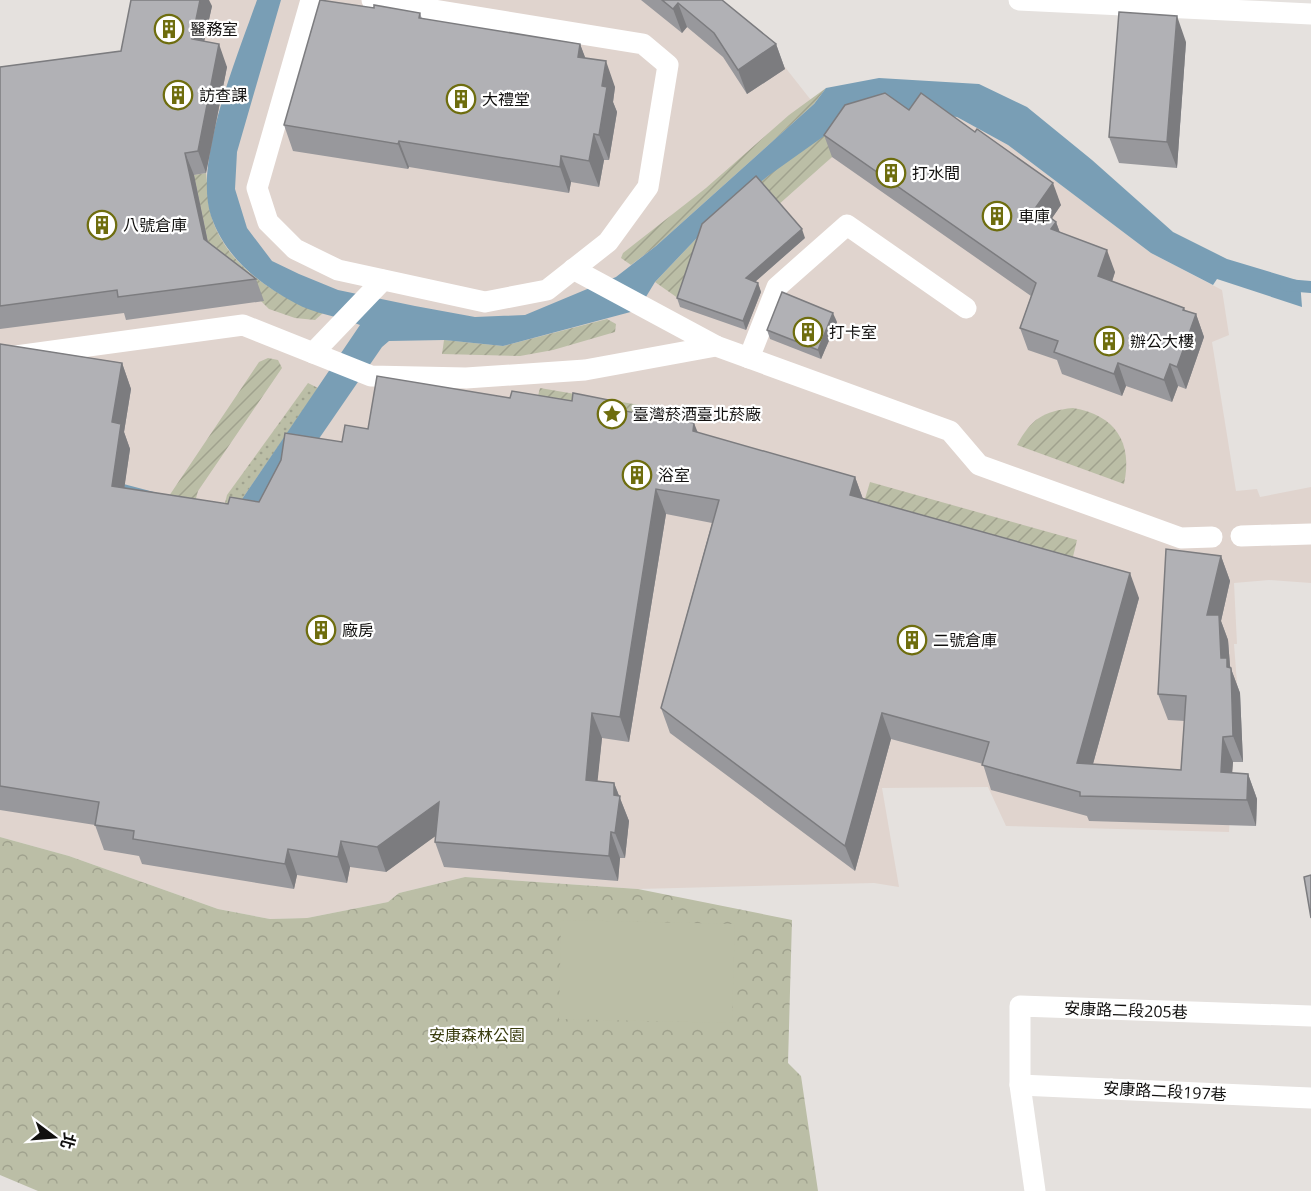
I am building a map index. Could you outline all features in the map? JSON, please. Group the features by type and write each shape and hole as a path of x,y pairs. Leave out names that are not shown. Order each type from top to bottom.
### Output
{"lane":[{"path":"311,0 257,188 268,222 295,249 338,270 378,285 485,302 547,290 582,274 648,187 668,65 643,44 372,0"},
{"path":"1018,0 1311,14"},
{"path":"749,358 777,287 847,225 966,308"},
{"path":"582,274 716,346 950,431 979,465 1181,538 1212,537"},
{"path":"321,356 337,327 378,285"},
{"path":"0,358 243,325 371,376 466,378 585,370 716,346"},
{"path":"1241,536 1311,534"},
{"name":"安康路二段205巷","path":"1020,1085 1020,1006 1311,1016"},
{"path":"1020,1085 1035,1191"},
{"name":"安康路二段197巷","path":"1020,1085 1311,1098"}],"shaded area":[{"name":"臺灣菸酒臺北菸廠","path":"141,0 701,0 781,62 814,104 957,117 1008,145 1151,253 1222,290 1229,335 1212,342 1236,491 1257,489 1260,497 1311,487 1311,583 1269,580 1234,583 1237,644 1234,644 1243,762 1233,762 1229,832 1006,826 988,787 882,788 899,887 874,883 638,889 465,877 399,893 388,902 307,918 270,919 218,909 69,856 0,837 0,86 123,67"}],"green space":[{"path":"826,88 814,104 656,246 631,265 621,258 623,253 706,188 789,115"},
{"path":"859,118 832,157 777,206 682,301 655,282 713,221 831,124"},
{"path":"206,173 211,215 228,249 240,264 271,289 323,313 315,320 295,318 269,309 251,291 212,262 194,175"},
{"path":"607,319 616,324 615,332 553,350 520,356 442,354 444,340 503,346"},
{"path":"268,358 278,360 282,368 198,491 195,502 169,496 259,362"},
{"path":"308,383 318,388 236,508 223,511 227,495"},
{"path":"540,388 686,413 684,425 537,400"},
{"path":"1073,408 1100,417 1118,433 1126,455 1124,484 1017,445 1027,429 1039,418 1054,411"},
{"path":"870,482 1077,540 1071,565 864,502"},
{"name":"安康森林公園","path":"0,837 69,856 218,909 270,919 307,918 388,902 399,893 465,877 638,889 792,920 788,1063 801,1076 818,1191 38,1191 0,1175"},
{"path":"561,920 735,924 732,1023 559,1019"}],"water":[{"path":"257,0 281,0 237,152 235,189 247,228 272,261 338,290 475,317 525,315 616,277 656,246 814,104 826,88 879,78 979,84 1027,107 1092,160 1173,232 1227,259 1300,281 1302,307 1217,279 1213,285 1151,253 1008,145 957,117 915,112 859,118 832,124 834,129 768,176 713,221 655,282 638,310 503,346 444,340 389,341 382,347 305,459 266,510 106,504 116,482 169,496 236,508 360,325 302,307 256,278 234,257 217,231 211,216 207,193 208,167 213,138 229,78"}],"building":[{"name":"八號倉庫","path":"131,0 200,0 192,39 219,44 198,151 185,153 204,239 256,279 118,297 117,290 0,306 0,67 121,51"},
{"name":"大禮堂","path":"320,0 374,8 374,5 420,13 419,18 580,44 578,57 606,61 602,86 607,87 599,135 594,134 589,161 561,156 560,167 284,125"},
{"path":"662,0 722,0 776,44 738,70 714,33 678,3 673,9"},
{"path":"1119,12 1177,16 1167,142 1109,137"},
{"path":"885,93 909,110 921,93 975,132 977,129 1053,183 1036,207 1056,222 1051,229 1107,250 1098,276 1196,314 1177,367 1170,364 1164,380 1118,363 1114,374 1054,352 1058,341 1020,328 1036,283 824,135 845,105"},
{"path":"756,176 802,229 746,278 758,283 743,321 677,298 702,224"},
{"path":"782,292 833,313 818,350 767,330"},
{"path":"0,344 122,363 112,422 121,424 112,486 228,504 230,497 259,502 281,460 285,433 342,442 345,425 368,429 377,376 510,398 512,391 572,401 573,393 614,401 613,409 694,423 693,431 855,477 850,495 1130,573 1077,763 1181,770 1186,696 1158,694 1166,549 1221,556 1207,615 1219,615 1221,658 1227,658 1227,667 1231,668 1233,736 1223,737 1221,772 1248,774 1247,800 1080,796 1080,792 982,765 989,742 882,713 845,846 661,708 719,500 656,489 620,717 592,713 586,780 614,783 614,795 620,796 615,833 611,832 609,856 435,842 439,802 377,847 341,841 338,857 288,849 285,864 133,839 134,831 95,825 99,802 0,786"},
{"path":"1311,875 1311,918 1304,877"}],"waterway":[{"path":"1286,285 1311,287"}],"place":[{"name":"醫務室","path":"169,29"},
{"name":"訪查課","path":"178,95"},
{"name":"大禮堂","path":"461,99"},
{"name":"打水間","path":"891,173"},
{"name":"車庫","path":"997,216"},
{"name":"八號倉庫","path":"102,225"},
{"name":"打卡室","path":"808,332"},
{"name":"辦公大樓","path":"1109,341"},
{"name":"臺灣菸酒臺北菸廠","path":"612,414"},
{"name":"浴室","path":"637,475"},
{"name":"廠房","path":"321,630"},
{"name":"二號倉庫","path":"912,640"}]}
